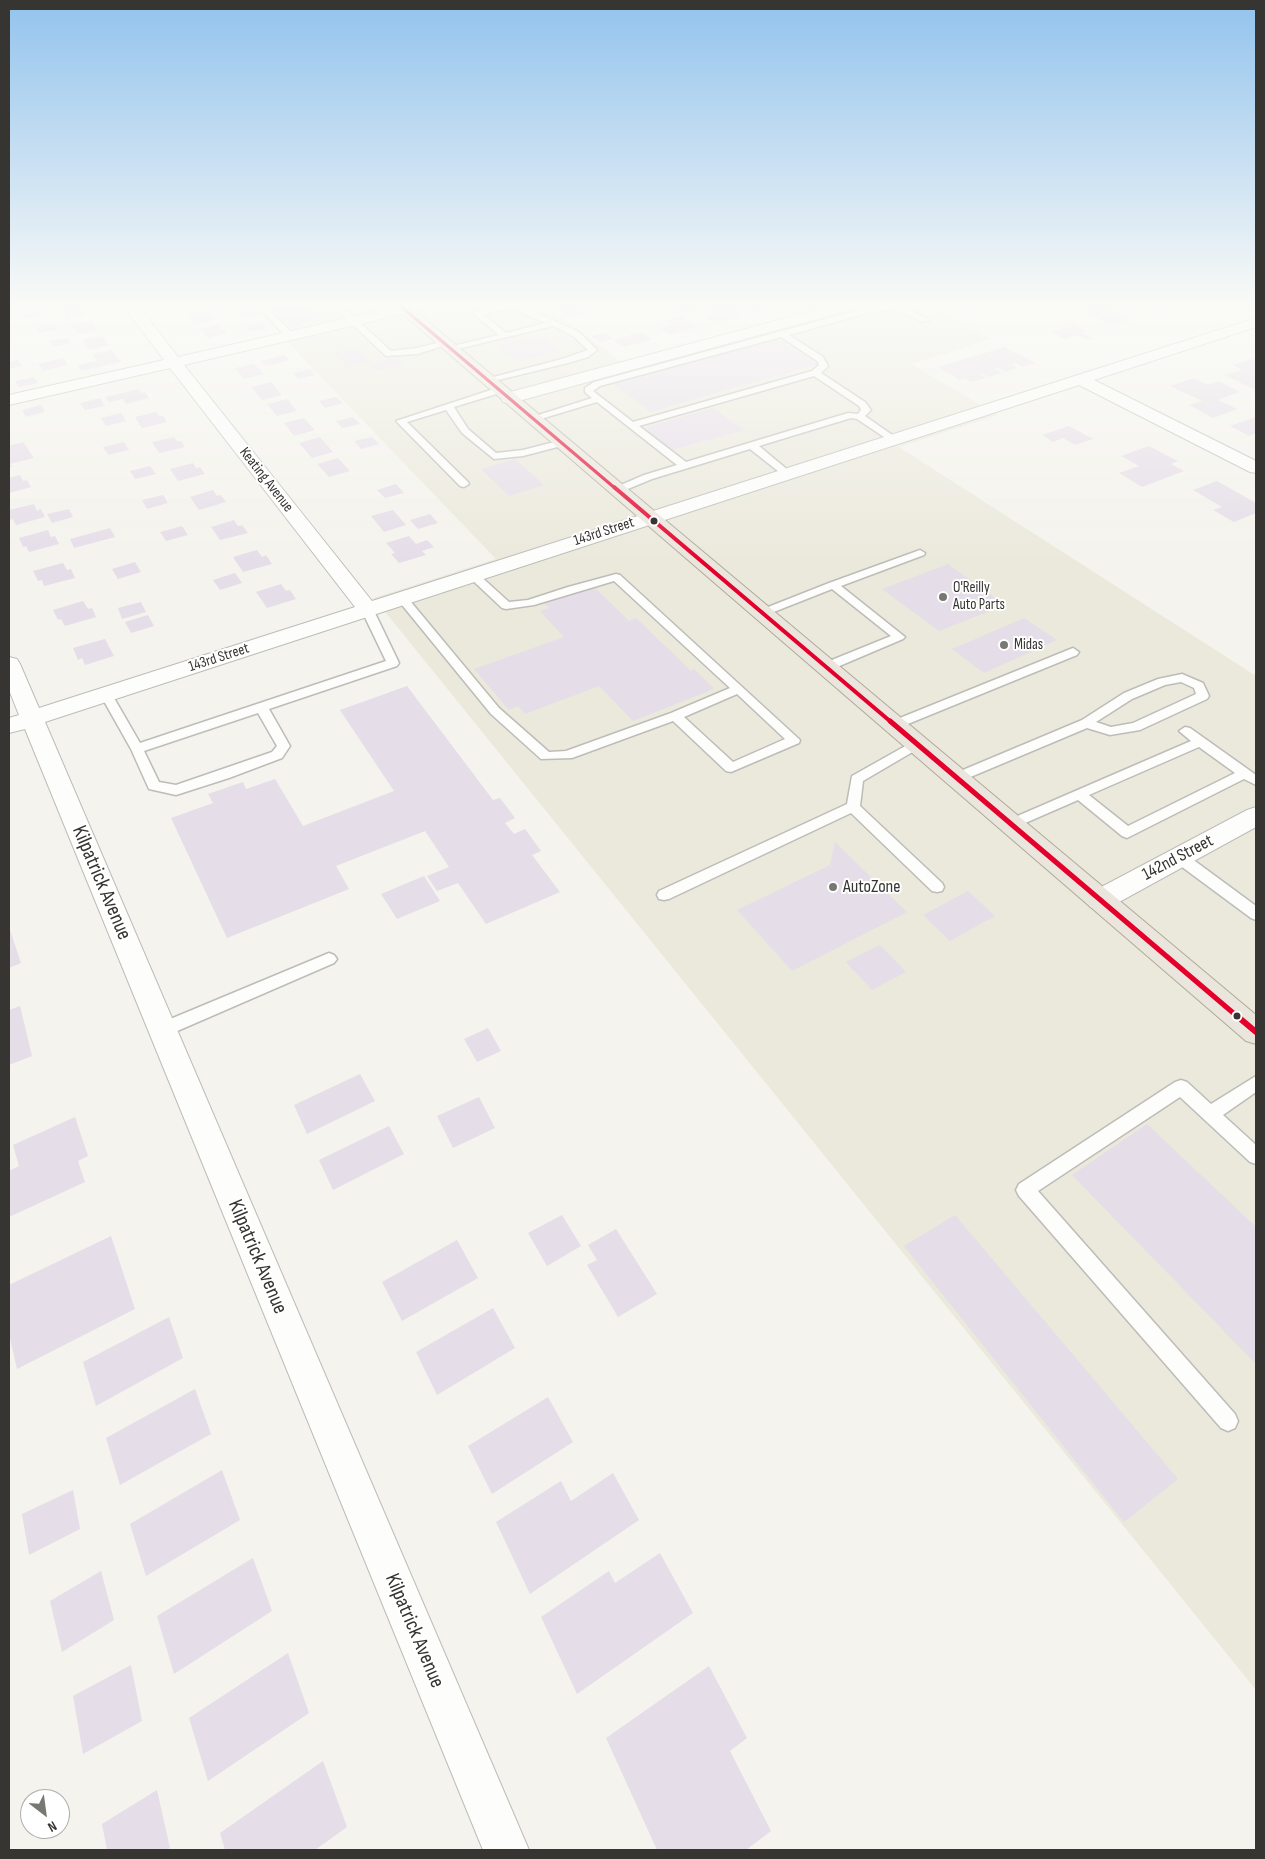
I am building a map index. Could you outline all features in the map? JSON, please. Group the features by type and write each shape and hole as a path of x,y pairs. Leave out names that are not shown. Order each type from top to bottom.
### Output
{"main road":[{"path":"500,390 1100,900 1254,1027"}],"street":[{"path":"9,400 53,390"},
{"name":"Keating Avenue","path":"196,390 367,610"},
{"name":"143rd Street","path":"20,722 1044,390"},
{"path":"1103,390 1256,468"},
{"name":"Kilpatrick Avenue","path":"9,664 20,722 162,1030 506,1850"},
{"name":"142nd Street","path":"1100,900 1256,816"}],"lane":[{"path":"464,484 401,421 449,407 497,390"},
{"path":"589,390 589,392 599,400 685,466"},
{"path":"632,425 754,390"},
{"path":"841,390 862,404 866,410 860,417"},
{"path":"534,418 599,400"},
{"path":"449,407 465,431 494,456 523,453 562,443"},
{"path":"618,490 648,477 851,415 860,417 893,439"},
{"path":"751,445 786,473"},
{"path":"762,613 920,553"},
{"path":"473,575 506,606 530,603 616,577 794,740 731,768 675,716"},
{"path":"826,667 899,637 833,586"},
{"path":"402,598 496,711 546,756 567,754 675,716 738,689"},
{"path":"137,749 393,663 367,610"},
{"path":"894,725 1073,652"},
{"path":"956,778 1086,723 1128,696 1162,682 1182,678 1199,686 1203,696 1136,727 1110,731 1086,723"},
{"path":"106,694 137,749 154,786 176,790 224,775 277,755 284,746 262,707"},
{"path":"1185,731 1250,777"},
{"path":"1011,824 1200,742"},
{"path":"853,807 857,779 916,744"},
{"path":"1080,795 1127,833 1250,777"},
{"path":"853,807 937,887"},
{"path":"664,895 853,807"},
{"path":"1179,858 1256,914"},
{"path":"162,1030 329,959"},
{"path":"1211,1114 1256,1083"},
{"path":"1228,1421 1025,1190 1181,1087 1256,1156"}],"shaded area":[{"path":"333,390 955,390 998,415 899,447 1256,676 1256,1690 374,598 496,559"}],"building":[{"path":"140,390 142,393 145,392 149,398 126,404 123,399 109,402 105,397"},
{"path":"253,390 278,390 282,395 262,400"},
{"path":"621,390 727,390 650,412"},
{"path":"1178,390 1236,390 1240,392 1218,400 1238,409 1213,418 1189,405 1202,401"},
{"path":"336,397 343,403 325,408 319,401"},
{"path":"100,398 105,406 85,410 80,403"},
{"path":"287,399 297,411 277,416 267,404"},
{"path":"41,405 45,412 26,417 22,410"},
{"path":"713,408 744,430 672,450 644,428"},
{"path":"156,412 159,416 163,416 167,422 142,428 135,417"},
{"path":"121,413 126,421 106,426 101,418"},
{"path":"353,417 360,424 342,428 336,421"},
{"path":"1256,417 1256,433 1249,436 1230,426"},
{"path":"304,418 315,430 294,436 284,423"},
{"path":"1069,426 1093,439 1075,445 1063,438 1053,442 1042,435"},
{"path":"174,437 177,441 181,441 185,447 159,453 152,442"},
{"path":"320,437 333,452 312,458 299,443"},
{"path":"372,437 379,444 361,449 354,441"},
{"path":"23,442 34,458 10,464 12,467 9,467 9,446"},
{"path":"124,442 129,450 108,455 103,447"},
{"path":"1149,446 1178,461 1171,464 1184,471 1142,487 1119,473 1139,466 1121,456"},
{"path":"338,458 350,471 329,477 317,464"},
{"path":"515,459 544,485 509,496 481,469"},
{"path":"193,463 196,468 200,467 205,474 178,481 170,469"},
{"path":"150,466 156,474 135,479 130,471"},
{"path":"20,475 23,481 27,480 31,487 9,493 9,478"},
{"path":"1217,481 1256,503 1256,513 1234,522 1213,510 1222,507 1193,490"},
{"path":"396,484 404,493 385,498 377,490"},
{"path":"213,490 217,496 221,495 226,502 199,510 190,497"},
{"path":"163,495 168,503 147,509 142,500"},
{"path":"34,504 37,511 41,509 45,517 16,525 13,519 10,520 9,510"},
{"path":"69,509 73,517 52,523 47,514"},
{"path":"393,510 406,525 384,532 371,516"},
{"path":"430,514 438,523 418,529 410,520"},
{"path":"234,520 238,526 242,525 248,533 220,540 211,527"},
{"path":"182,526 188,535 166,541 160,532"},
{"path":"110,528 115,537 74,548 70,539"},
{"path":"48,530 51,537 55,536 59,544 29,552 26,546 23,547 19,538"},
{"path":"409,536 416,544 427,540 434,547 422,551 426,555 399,563 391,554 395,553 386,543"},
{"path":"257,550 262,557 266,555 272,564 243,572 233,557"},
{"path":"135,562 141,572 118,579 112,569"},
{"path":"63,563 67,570 71,569 75,578 44,586 42,580 38,581 33,571"},
{"name":"O'Reilly Auto Parts","path":"948,564 1005,605 939,631 882,589"},
{"path":"235,573 242,583 220,590 213,580"},
{"path":"281,584 286,591 290,590 296,599 267,608 256,592"},
{"path":"593,586 629,621 636,618 691,671 694,669 714,689 633,721 599,686 525,714 518,706 509,710 474,669 564,637 540,611 549,608 543,603"},
{"path":"83,601 88,609 92,608 96,617 65,626 61,619 58,620 53,610"},
{"path":"141,602 146,612 122,619 118,608"},
{"path":"148,615 154,626 131,633 125,622"},
{"name":"Midas","path":"1024,618 1057,640 984,673 952,649"},
{"path":"105,639 114,656 85,665 82,658 78,660 73,648"},
{"path":"407,686 493,800 500,798 515,818 505,823 514,834 525,829 541,851 532,855 560,892 486,924 458,883 437,891 427,876 449,867 425,831 336,866 349,889 227,938 171,818 213,803 208,794 243,782 246,789 275,779 303,826 394,791 340,710"},
{"name":"AutoZone","path":"835,842 907,912 792,971 737,910 830,865"},
{"path":"424,876 440,901 397,919 381,894"},
{"path":"968,891 995,916 950,941 923,915"},
{"path":"9,927 21,963 9,968"},
{"path":"880,945 906,972 872,990 846,962"},
{"path":"20,1006 32,1056 9,1065 9,1010"},
{"path":"488,1028 501,1051 477,1062 464,1039"},
{"path":"360,1074 375,1101 307,1134 294,1105"},
{"path":"479,1097 495,1128 453,1148 437,1116"},
{"path":"75,1117 88,1156 78,1161 85,1182 9,1217 9,1171 19,1166 13,1145"},
{"path":"1147,1124 1256,1227 1256,1364 1072,1175"},
{"path":"389,1126 404,1154 333,1190 319,1160"},
{"path":"562,1215 581,1246 547,1266 528,1233"},
{"path":"955,1215 1178,1479 1124,1522 904,1246"},
{"path":"616,1229 657,1294 618,1317 587,1265 597,1260 588,1245"},
{"path":"111,1236 135,1309 17,1369 9,1334 9,1285"},
{"path":"457,1240 478,1278 402,1321 382,1282"},
{"path":"493,1308 515,1348 437,1395 416,1352"},
{"path":"169,1317 183,1358 96,1406 83,1362"},
{"path":"195,1389 211,1434 120,1485 106,1438"},
{"path":"548,1397 573,1442 492,1494 468,1446"},
{"path":"222,1470 240,1520 146,1576 130,1524"},
{"path":"613,1473 639,1520 530,1594 496,1522 561,1481 571,1501"},
{"path":"73,1490 80,1529 29,1555 22,1514"},
{"path":"660,1553 693,1613 577,1694 541,1617 609,1571 615,1583"},
{"path":"253,1558 272,1611 174,1674 157,1616"},
{"path":"101,1571 114,1620 62,1652 50,1601"},
{"path":"288,1653 309,1713 208,1781 189,1718"},
{"path":"131,1665 142,1721 83,1754 73,1696"},
{"path":"709,1666 747,1738 730,1751 771,1831 746,1850 657,1850 606,1738"},
{"path":"323,1761 347,1827 315,1850 225,1850 220,1833"},
{"path":"157,1790 170,1848 166,1850 107,1850 102,1824"}],"transit line":[{"path":"499,390 1256,1032"}],"place":[{"name":"O'Reilly Auto Parts","path":"943,597"},
{"name":"Midas","path":"1004,645"},
{"name":"AutoZone","path":"833,887"}]}
